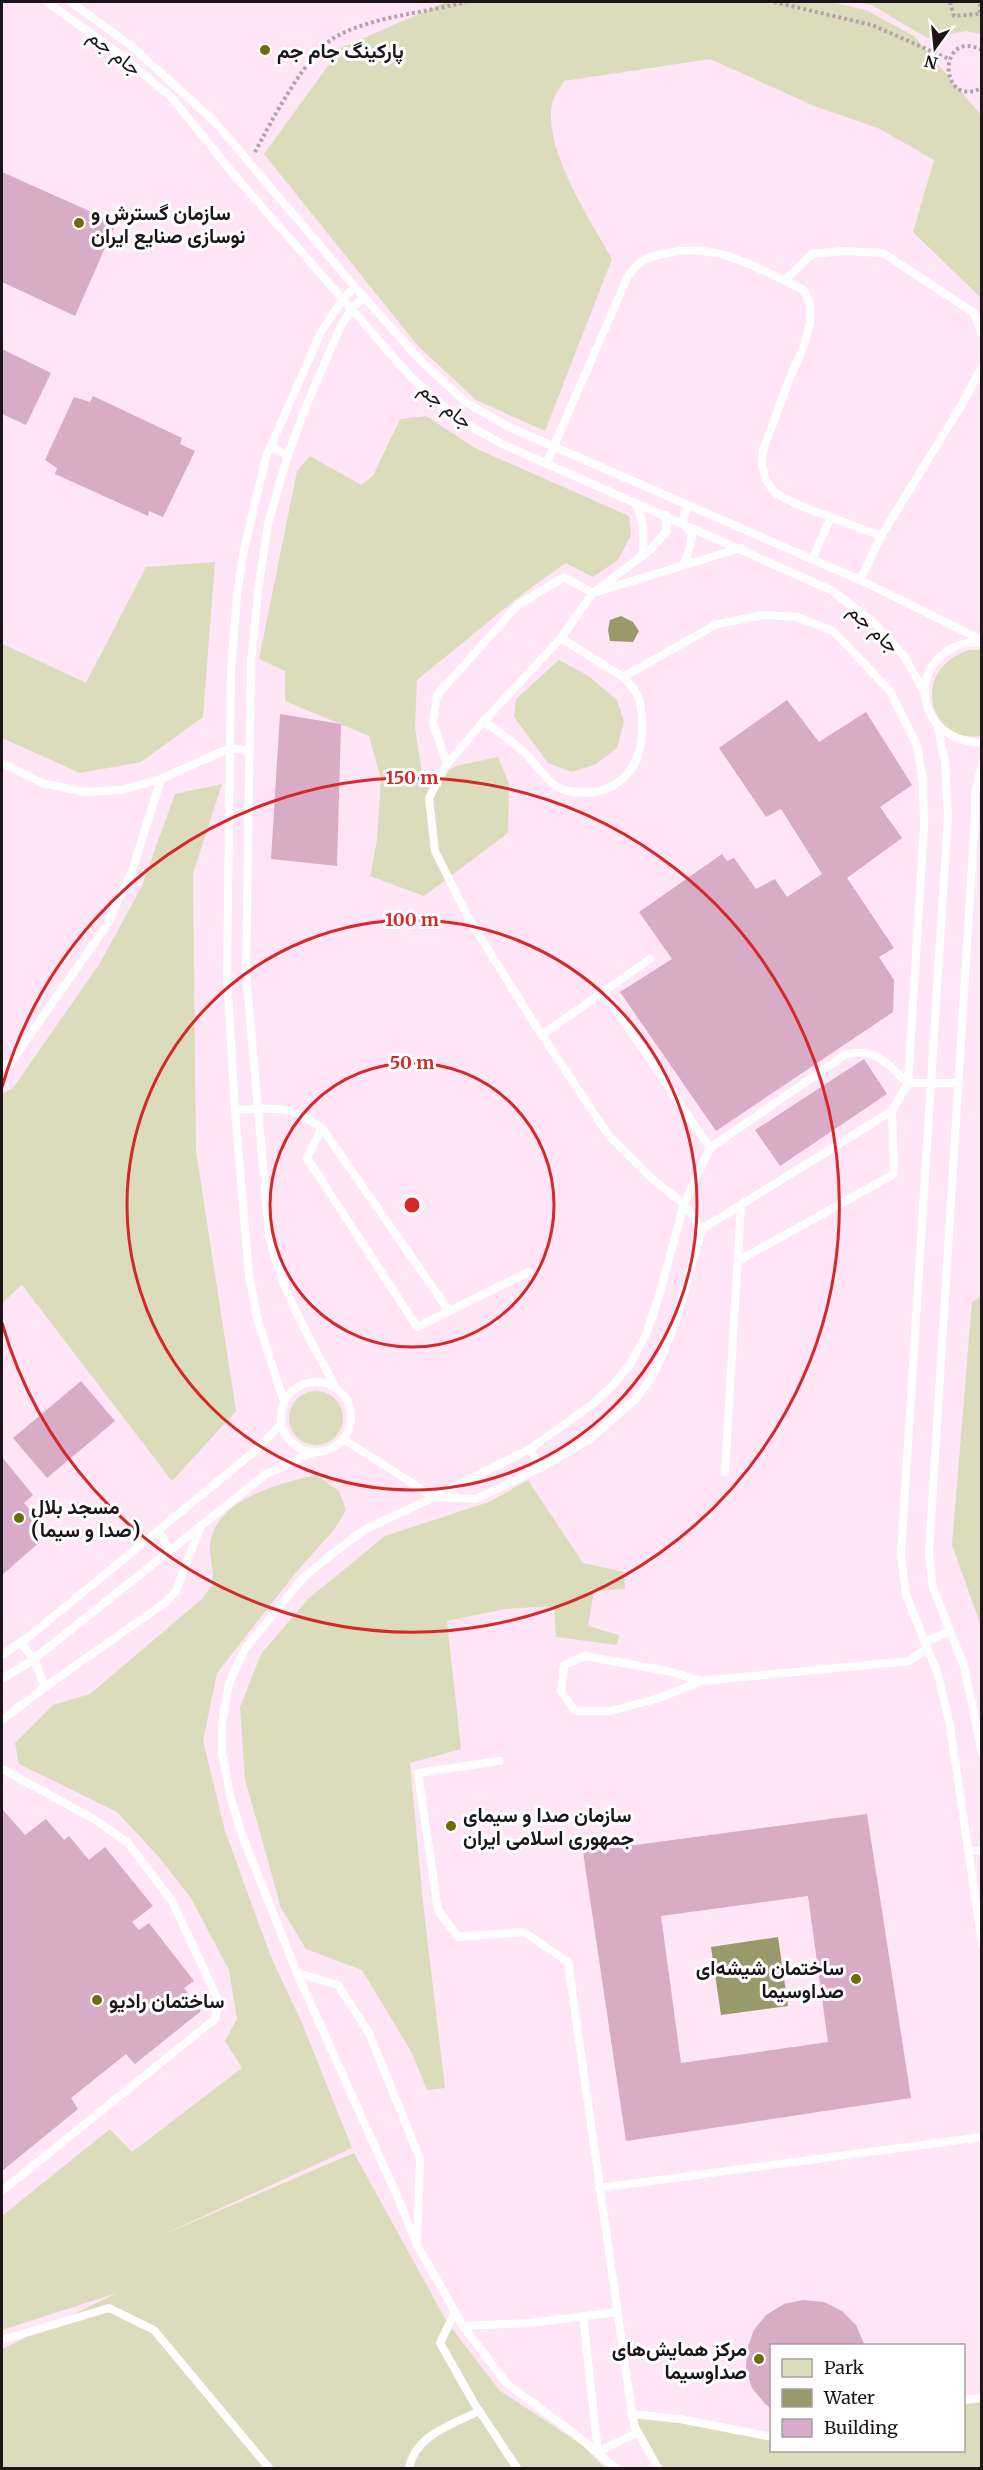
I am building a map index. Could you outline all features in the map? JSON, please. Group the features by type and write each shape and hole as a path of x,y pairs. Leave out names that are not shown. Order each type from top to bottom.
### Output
{"lane":[{"name":"جام جم","path":"47,2 122,56 172,98 235,176 409,375 456,418 500,443 741,548 831,590 872,621 904,656 925,693 928,711 938,727 945,762 948,815 901,1554 906,1595 938,1674 950,1726 981,1944"},
{"name":"جام جم","path":"71,2 130,45 215,122 422,362 467,403 509,427 860,580 981,641"},
{"path":"122,56 130,45"},
{"path":"546,464 628,276 645,258 698,250 718,253 757,266 804,290 810,305 810,323 804,346 790,375 763,450 762,464 765,478 774,492 798,505 881,536"},
{"path":"784,281 812,254 843,251 883,253 974,313 981,334"},
{"path":"284,1402 258,1321 249,1276 235,1110 227,976 231,670 237,596 258,487 270,447 321,332 343,299 355,287"},
{"path":"2,1679 34,1659 266,1474 314,1452 335,1446 349,1429 350,1408 337,1390 293,1307 274,1261 269,1235 256,1109 246,972 251,663 258,590 268,524 288,455 316,383 339,330 351,309 365,297"},
{"path":"860,580 881,536 964,401 981,366"},
{"path":"270,447 288,455"},
{"path":"635,502 642,517 645,533 642,556"},
{"path":"683,566 690,551 692,534 682,523 688,506"},
{"path":"666,516 667,531 642,556 593,592 561,638 447,764 429,798 435,851 469,919 542,1035 609,1136 644,1171 684,1204 702,1229"},
{"path":"812,559 831,518"},
{"path":"447,764 433,723 437,695 518,605 564,578 593,592 741,548"},
{"path":"343,1439 434,1497 476,1500 540,1468 590,1439 635,1400 652,1377 675,1324 702,1229 892,1111 908,1083 924,827 923,782 916,745 890,691 833,631 797,617 764,615 717,624 623,677"},
{"path":"484,721 524,752 553,784 566,790 584,792 597,790 615,783 630,773 640,753 643,731 640,701 635,690 623,677 561,638"},
{"path":"925,693 929,671 940,656 952,647 981,641"},
{"path":"938,727 952,738 963,742 981,743"},
{"path":"2,763 42,783 85,792 121,790 162,779 231,748 250,751"},
{"path":"981,764 975,793 929,1553 933,1588 964,1666 977,1721 981,1753"},
{"path":"2,1067 11,1062 107,925 132,871 162,779"},
{"path":"542,1035 650,959"},
{"path":"603,992 710,1148"},
{"path":"616,2469 598,2452 507,2384 463,2326 417,2245 297,1973 242,1835 230,1794 222,1752 222,1723 229,1683 245,1649 303,1578 364,1530 530,1449 594,1403 613,1385 631,1363 647,1332 684,1204 710,1148 844,1055 857,1051 867,1052 881,1058 908,1083 959,1083"},
{"path":"235,1110 289,1109 305,1116 322,1128 449,1311"},
{"path":"738,1261 894,1174 892,1111"},
{"path":"322,1128 307,1158 417,1327 529,1272"},
{"path":"725,1472 741,1205"},
{"path":"314,1452 303,1450 285,1435 281,1424 284,1402 298,1387 308,1383 328,1385 337,1390"},
{"path":"2,1654 21,1643 158,1531 256,1450 281,1424"},
{"path":"530,1449 540,1468"},
{"path":"2,1720 166,1602 176,1591 201,1525"},
{"path":"158,1531 170,1550"},
{"path":"702,1682 667,1671 585,1656 564,1665 561,1691 575,1711 610,1711 656,1699 702,1682 909,1661 925,1645 949,1632"},
{"path":"21,1643 34,1659 45,1687"},
{"path":"499,1761 418,1773 438,1910 458,1937 524,1932 568,1962 632,2414 638,2432 658,2469"},
{"path":"2,1769 94,1819 128,1843 171,1901 219,2002 215,2019 2,2191"},
{"path":"968,1851 981,1850"},
{"path":"297,1973 338,1985 369,2033 420,2159 417,2245"},
{"path":"599,2188 981,2137"},
{"path":"2,2340 109,2308 153,2330 269,2469"},
{"path":"455,2312 440,2343 479,2411 517,2469"},
{"path":"463,2326 529,2323 616,2312"},
{"path":"582,2316 598,2452"},
{"path":"965,2400 981,2398"},
{"path":"408,2469 427,2437 479,2411"},
{"path":"632,2414 680,2419 770,2437"},
{"path":"598,2452 638,2432"}],"path":[{"path":"249,163 311,60 334,37 360,26 466,2"},
{"path":"774,2 872,26 949,59"},
{"path":"950,2 954,16 980,14 981,2"},
{"path":"981,50 973,46 957,50 949,59 947,72 954,85 969,92 981,88"}],"green space":[{"path":"446,2 831,2 866,10 914,36 981,115 981,298 913,232 934,160 880,129 812,105 710,59 564,81 553,101 551,119 554,139 570,182 612,259 545,431 476,400 418,346 264,154 341,48"},
{"path":"855,2 981,2 981,34 966,31 927,38 872,5"},
{"path":"426,416 475,448 629,516 631,535 618,560 593,577 566,563 525,592 417,680 415,728 424,786 456,766 498,757 509,784 508,833 424,896 370,876 377,840 381,779 369,736 285,701 285,671 259,659 297,471 310,456 361,485 373,476 400,419"},
{"path":"215,562 203,717 141,762 80,773 2,738 3,644 86,683 146,567"},
{"path":"969,650 981,650 981,736 963,735 949,729 939,718 933,704 933,688 938,673 950,660"},
{"path":"559,660 587,675 617,700 624,722 617,748 596,764 572,772 548,763 514,717 516,699"},
{"path":"222,784 193,874 196,1151 236,1411 172,1481 22,1285 2,1303 2,1094 13,1088 100,963 141,888 175,794"},
{"path":"981,1297 981,1626 952,1545 972,1302"},
{"path":"311,1391 321,1391 331,1395 339,1403 343,1418 339,1433 331,1441 321,1445 311,1445 301,1441 293,1433 289,1423 289,1413 293,1403 301,1395"},
{"path":"316,1475 339,1491 346,1510 334,1530 297,1571 217,1673 203,1741 225,1831 271,1957 302,2023 352,2148 160,2236 354,2153 447,2322 499,2390 582,2445 605,2468 2,2468 2,2349 117,2293 2,2330 2,2216 110,2129 132,2152 242,2068 225,2041 237,2019 229,1970 191,1898 158,1856 117,1812 19,1764 15,1743 53,1705 90,1694 202,1599 212,1583 210,1546 214,1530 235,1505 267,1489"},
{"path":"528,1480 583,1563 624,1572 625,1589 594,1591 588,1626 619,1635 617,1645 556,1637 554,1606 505,1609 447,1621 461,1749 410,1763 423,1903 445,2088 427,2090 412,2053 362,1970 306,1949 281,1908 245,1779 240,1707 261,1654 308,1599 385,1536 489,1502"},
{"path":"981,2398 981,2468 662,2468 648,2453 632,2414 770,2436 770,2452 965,2452 965,2400"}],"water":[{"path":"621,616 633,622 639,631 633,642 610,641 608,630 610,620"},
{"path":"778,1937 788,2006 721,2015 711,1947"}],"building":[{"path":"2,172 116,223 75,316 2,282"},
{"path":"2,349 51,373 26,425 2,414"},
{"path":"93,396 182,438 180,444 195,451 163,517 149,511 148,516 55,474 57,468 45,460 74,397 90,402"},
{"path":"787,700 819,742 866,712 912,785 880,807 902,838 847,878 894,948 879,957 894,980 893,1012 716,1131 620,992 672,959 639,912 722,854 727,861 734,858 756,889 775,879 787,897 822,874 781,809 766,817 719,748"},
{"path":"280,714 341,724 337,866 271,859"},
{"path":"864,1059 887,1094 780,1166 755,1130"},
{"path":"81,1381 115,1421 47,1478 13,1438"},
{"name":"مسجد بلال (صدا و سیما)","path":"2,1457 33,1495 24,1503 50,1533 2,1575"},
{"name":"ساختمان رادیو","path":"2,1809 25,1835 46,1819 64,1840 69,1836 89,1860 105,1847 153,1906 132,1922 139,1930 149,1923 194,1981 184,1988 201,2011 135,2064 126,2054 71,2098 78,2109 2,2171"},
{"name":"ساختمان شیشه‌ای صداوسیما","path":"867,1814 911,2098 626,2141 583,1852","holes":["808,1896 828,2042 681,2063 661,1916"]},
{"name":"مرکز همایش‌های صداوسیما","path":"803,2300 824,2302 842,2311 856,2325 864,2344 770,2344 770,2408 752,2388 746,2369 747,2349 754,2330 766,2315 784,2304"}],"place":[{"name":"پارکینگ جام جم","path":"265,50"},
{"name":"سازمان گسترش و نوسازی صنایع ایران","path":"79,223"},
{"name":"مسجد بلال (صدا و سیما)","path":"19,1518"},
{"name":"سازمان صدا و سیمای جمهوری اسلامی ایران","path":"451,1826"},
{"name":"ساختمان شیشه‌ای صداوسیما","path":"856,1979"},
{"name":"ساختمان رادیو","path":"97,2000"},
{"name":"مرکز همایش‌های صداوسیما","path":"759,2359"}]}
